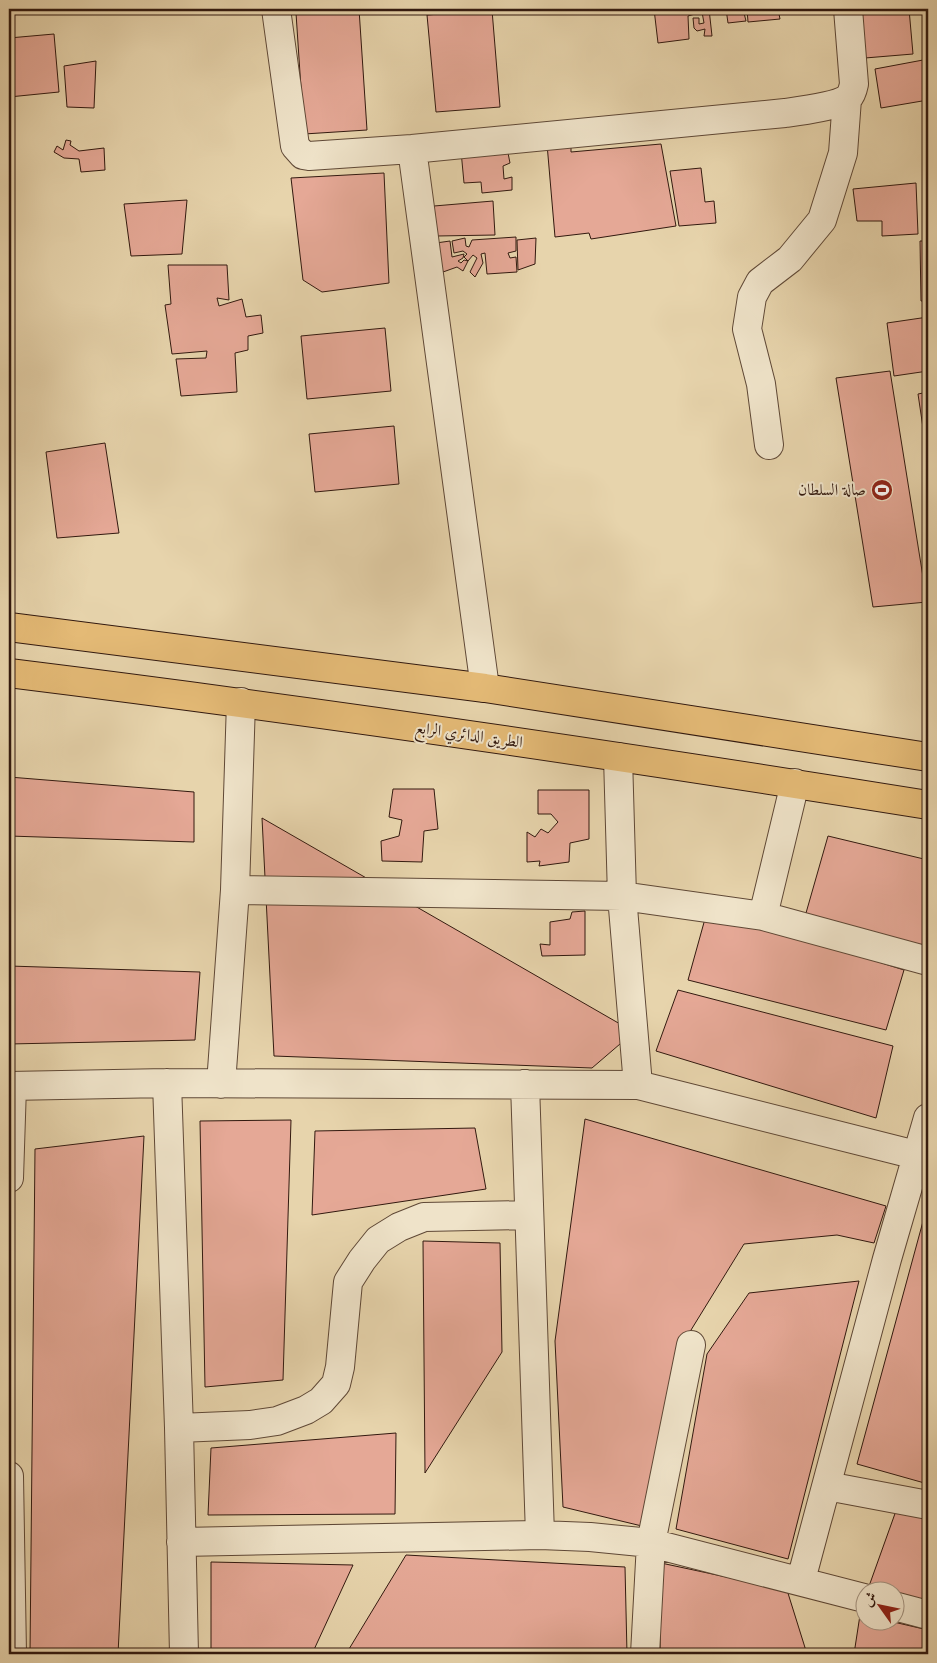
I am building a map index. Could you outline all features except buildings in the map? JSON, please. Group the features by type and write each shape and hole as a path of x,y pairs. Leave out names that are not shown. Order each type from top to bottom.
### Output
{"main road":[{"path":"9,627 486,688 928,757"},
{"name":"الطريق الدائري الرابع","path":"9,673 241,702 795,783 928,805"}],"street":[{"path":"276,9 295,146 299,152 309,156 412,149 785,113 837,103 847,99 852,93 854,84 848,9"},
{"path":"769,445 761,384 747,330 752,297 760,282 790,259 822,220 843,153 847,99"},
{"path":"412,149 486,688"},
{"path":"221,1084 235,890 241,702"},
{"path":"618,757 622,896 638,1085"},
{"path":"763,916 795,783"},
{"path":"235,890 622,896 763,916 928,961"},
{"path":"167,1083 179,1428 184,1654"},
{"path":"9,1178 10,1086 167,1083 638,1085 923,1157"},
{"path":"525,1084 540,1535"},
{"path":"801,1580 887,1258 923,1157 928,1118"},
{"path":"179,1428 250,1425 277,1421 306,1410 321,1401 336,1384 340,1367 348,1282 378,1240 399,1227 424,1217 528,1215"},
{"path":"645,1654 651,1544 691,1345"},
{"path":"9,1476 12,1654"},
{"path":"827,1486 928,1505"},
{"path":"181,1542 540,1535 590,1537 651,1544 801,1580 854,1595"},
{"path":"904,1609 928,1615"}],"place":[{"name":"صالة السلطان","path":"882,490"}]}
